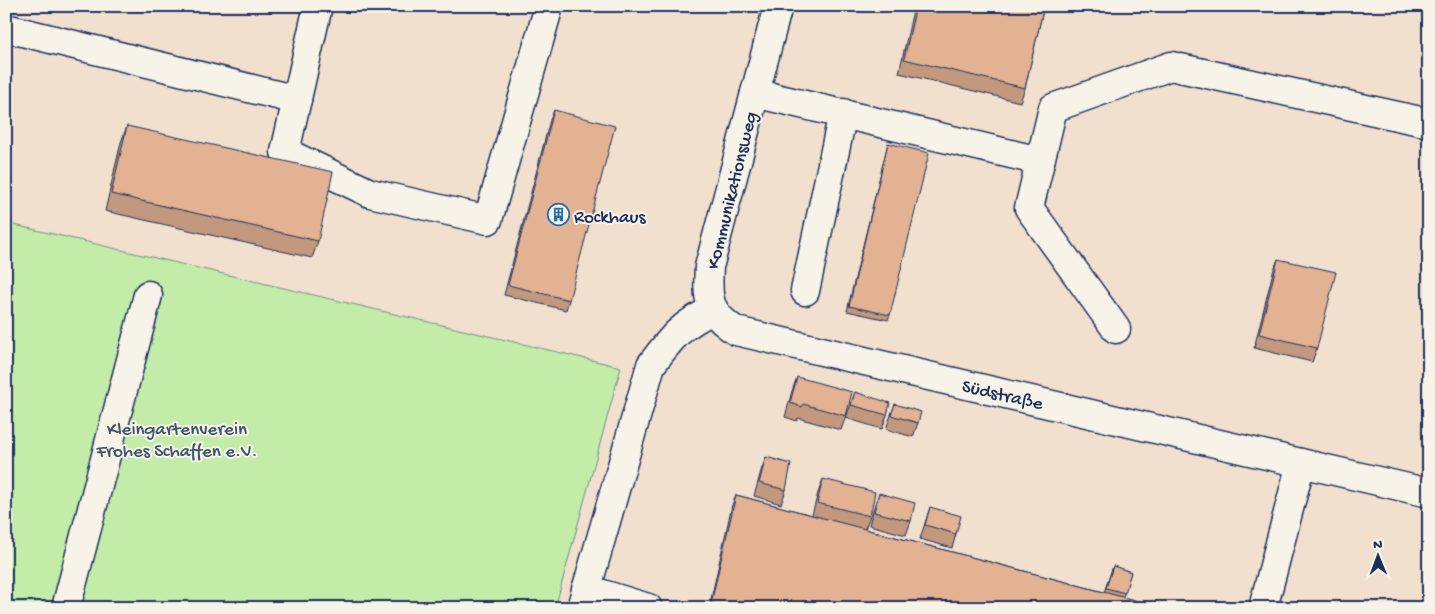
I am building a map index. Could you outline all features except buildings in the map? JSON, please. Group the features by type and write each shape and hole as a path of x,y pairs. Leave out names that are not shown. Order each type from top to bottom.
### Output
{"street":[{"path":"318,6 286,152 370,193 488,220 549,6"},
{"name":"Kommunikationsweg","path":"713,310 707,291 709,267 778,6"},
{"path":"6,28 297,100"},
{"path":"1116,329 1029,208 1053,108 1170,66 1429,123"},
{"path":"755,93 1040,161"},
{"path":"805,291 843,113"},
{"path":"66,608 148,294"},
{"path":"648,608 583,599 651,365 671,338 695,318 713,310"},
{"name":"Südstraße","path":"713,310 724,323 736,331 1429,493"},
{"path":"1263,608 1301,463"}],"shaded area":[{"path":"6,6 1429,6 1429,608 555,608 620,367 6,223"}],"green space":[{"name":"Kleingartenverein Frohes Schaffen e.V.","path":"6,223 621,367 555,608 6,608"}],"place":[{"name":"Rockhaus","path":"558,215"}]}
